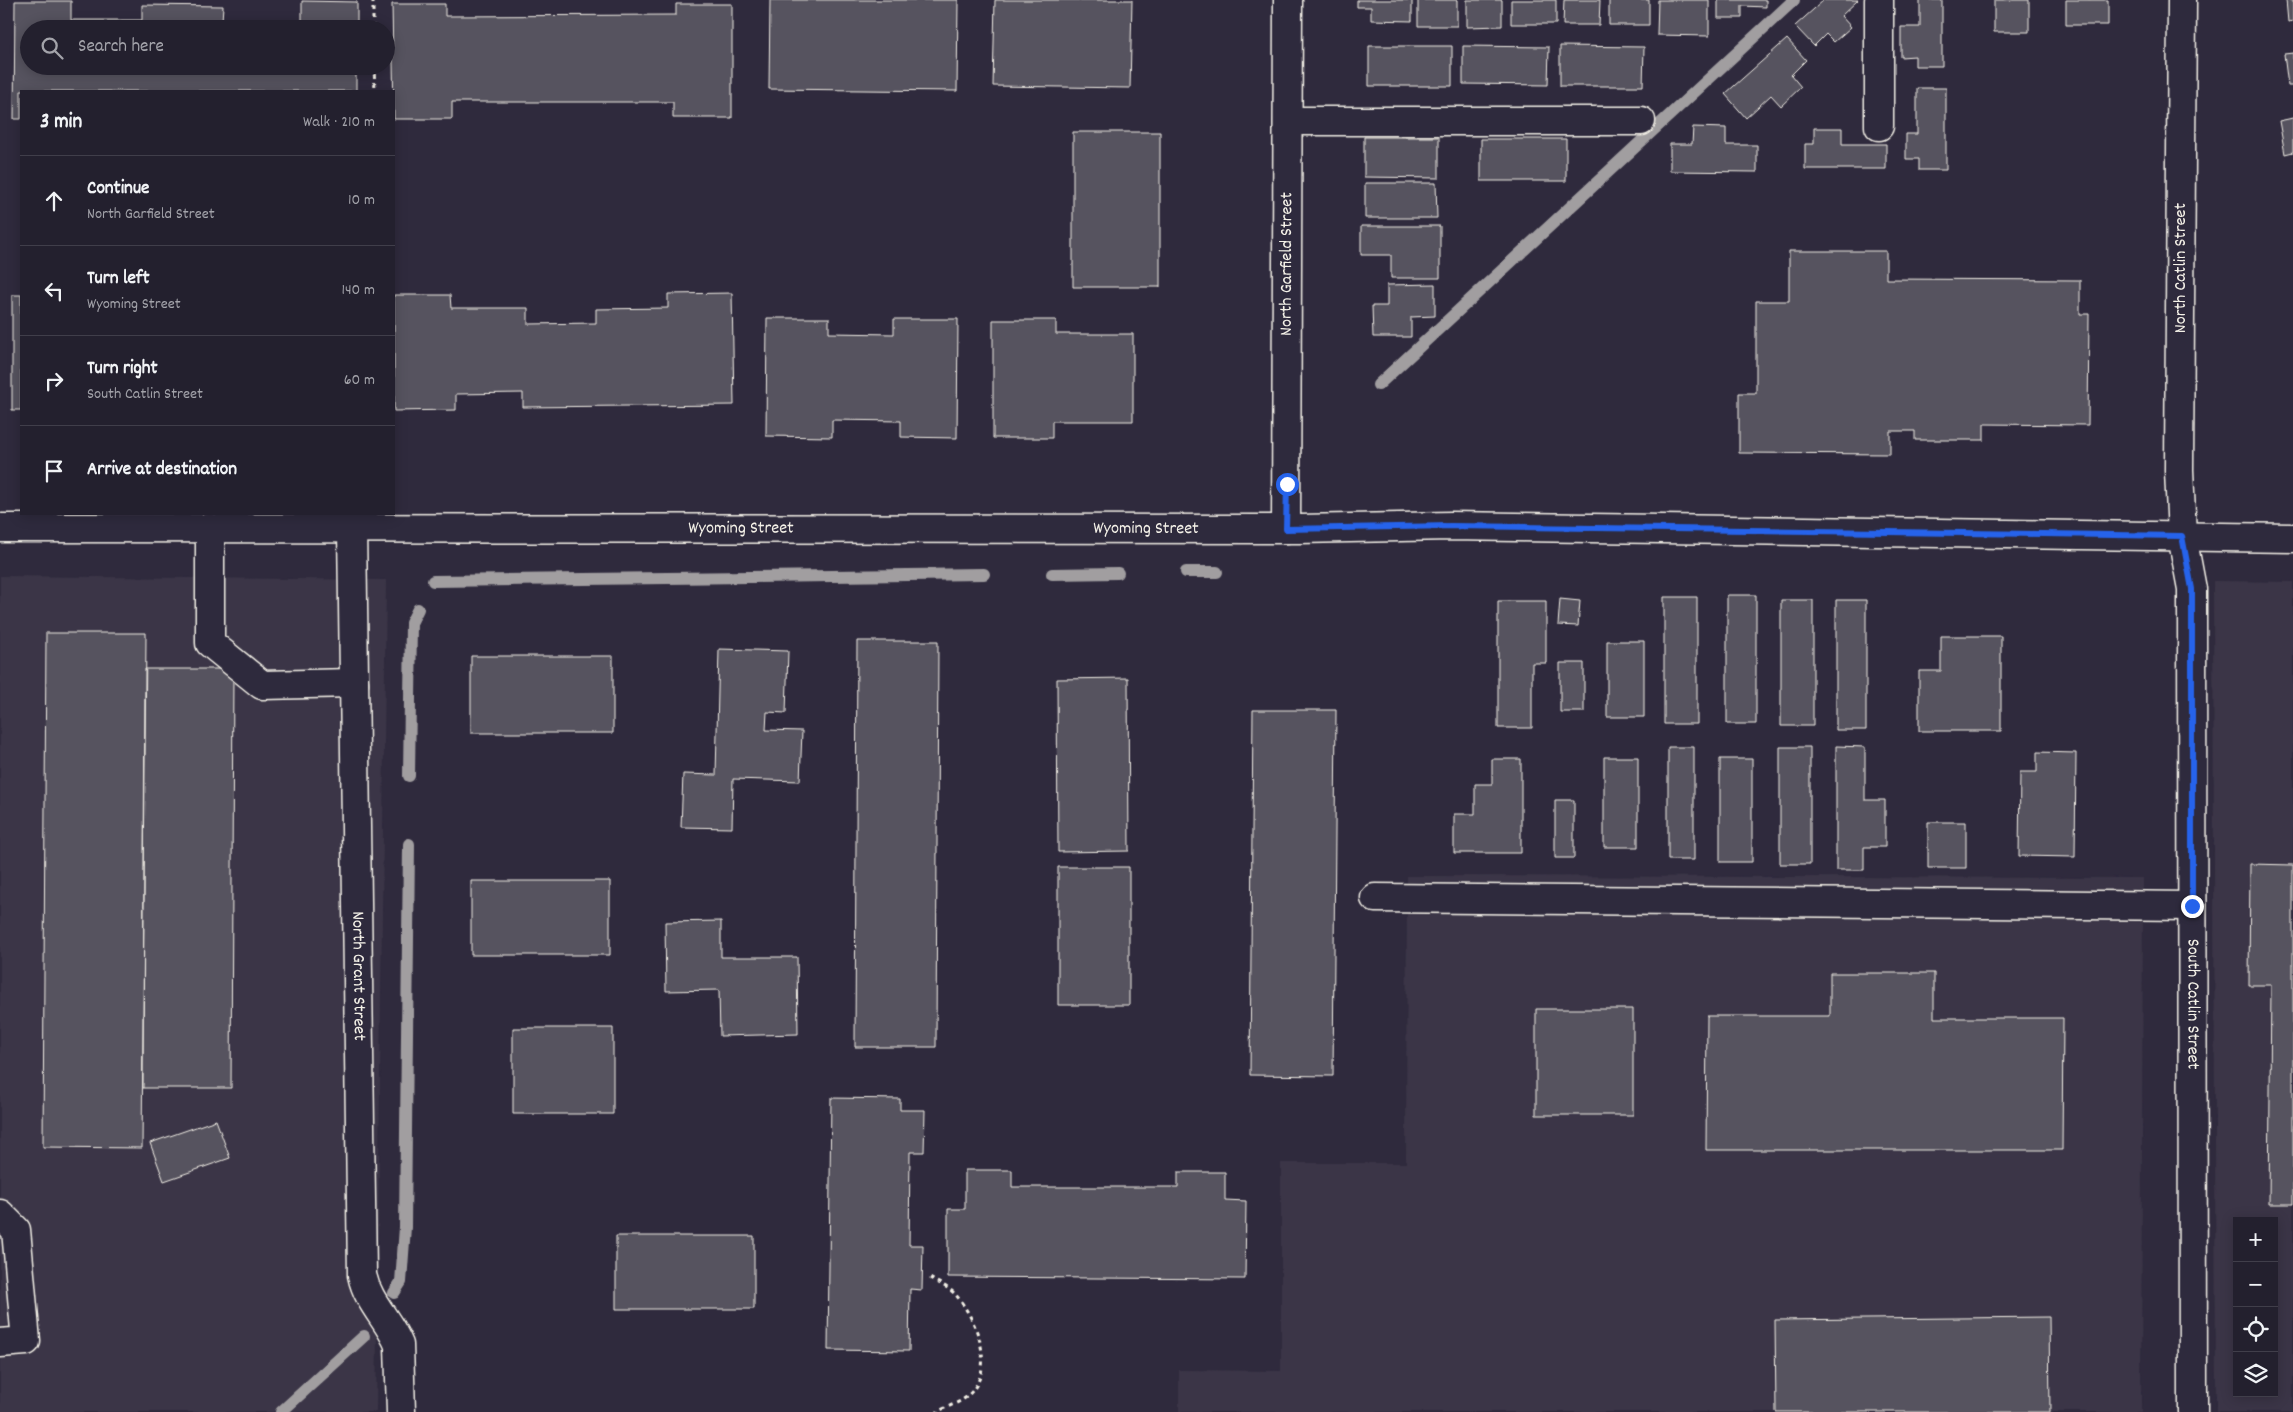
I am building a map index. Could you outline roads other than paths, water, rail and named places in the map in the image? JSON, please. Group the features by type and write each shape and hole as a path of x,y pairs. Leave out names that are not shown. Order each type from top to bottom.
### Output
{"street":[{"name":"North Garfield Street","path":"1286,529 1288,0"},
{"path":"1879,0 1879,126"},
{"name":"North Catlin Street","path":"2182,0 2180,460 2182,536"},
{"path":"1288,122 1641,121"},
{"name":"Wyoming Street","path":"0,528 1286,529 1451,526 2293,538"},
{"path":"210,528 210,643 262,685 354,683"},
{"name":"North Grant Street","path":"352,528 362,1275 368,1297 396,1336 399,1346 402,1412"},
{"name":"South Catlin Street","path":"2182,536 2192,589 2193,1412"},
{"path":"1375,898 2192,906"},
{"path":"0,1214 16,1230 26,1341 0,1343"}],"waterway":[{"path":"1378,385 1794,0"},
{"path":"1186,572 1217,572"},
{"path":"1052,574 1118,573"},
{"path":"433,581 984,574"},
{"path":"409,776 411,623 418,609"},
{"path":"394,1293 401,1282 405,1227 409,844"},
{"path":"281,1412 364,1336"}]}
